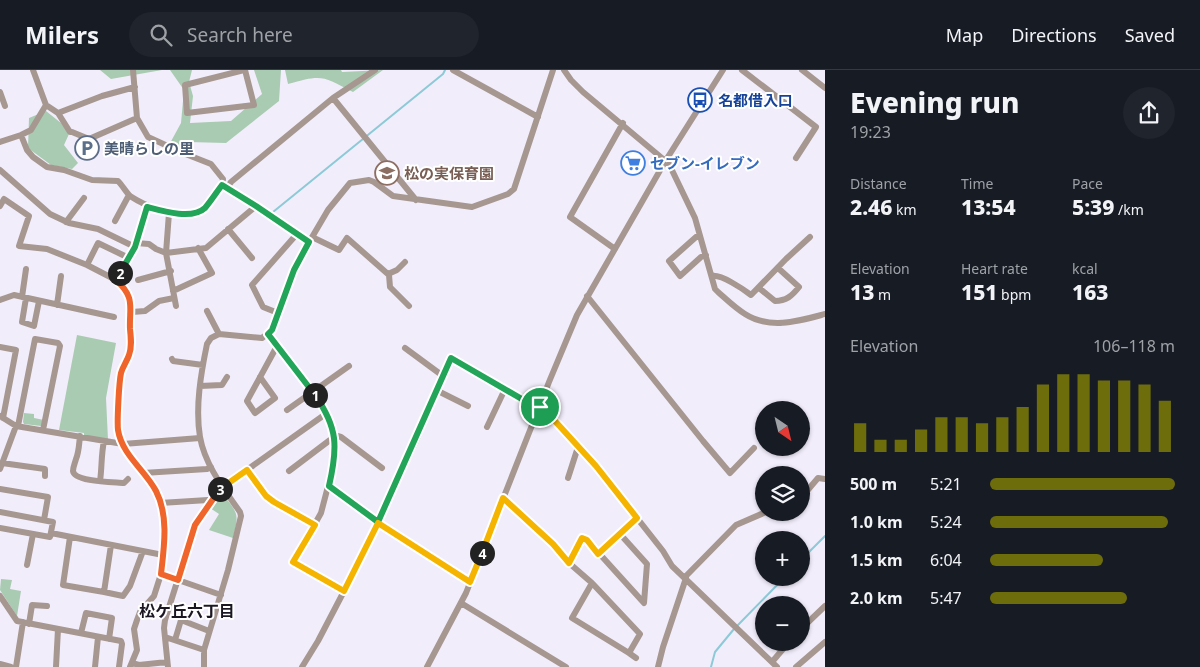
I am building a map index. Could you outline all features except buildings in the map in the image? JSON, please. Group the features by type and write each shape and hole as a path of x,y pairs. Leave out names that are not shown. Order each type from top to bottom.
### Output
{"street":[{"path":"33,70 46,105 58,112 70,132 89,140 137,118"},
{"path":"133,70 137,118 148,137 211,164 223,179 224,186 296,235 339,250 347,238 388,274 390,287 409,306"},
{"path":"245,70 254,104 187,113 185,85 245,70"},
{"path":"21,135 27,150 47,167 64,170 92,180 118,181 129,195 147,207 169,213 195,213 205,208 224,186 334,98 375,70"},
{"path":"453,70 538,117"},
{"path":"204,667 204,650 241,516 211,467 200,438 200,386 207,344 211,338 218,334 262,338 272,330 294,270 310,240 328,210 350,184 369,180 393,196 472,207 508,194 516,186 553,70"},
{"path":"564,70 566,75 577,86 666,160 689,204 715,289 718,292 740,312 757,320 786,323 825,314"},
{"path":"427,667 470,582 569,332 587,296 666,160 724,70"},
{"path":"742,70 816,127 796,158"},
{"path":"802,70 825,88"},
{"path":"58,112 102,96 135,87"},
{"path":"0,92 5,106"},
{"path":"334,98 416,200"},
{"path":"0,142 31,130 46,105"},
{"path":"615,250 570,217 623,123"},
{"path":"0,170 50,214 66,222 98,229 136,245 149,244 166,253 206,248 256,206"},
{"path":"115,220 129,195"},
{"path":"66,222 84,198"},
{"path":"0,206 4,199 29,216 19,246 48,249 88,265 116,280 128,297 132,312 130,327 132,340 130,354 123,368 120,380 118,430 127,454 156,491 163,514 161,574 154,596 140,612 137,620 134,630 137,650 131,665 167,665 166,620 195,525 211,501 223,487 327,413"},
{"path":"116,280 136,245 147,207"},
{"path":"169,213 166,253 171,271 176,306"},
{"path":"228,229 252,258"},
{"path":"278,313 263,307 252,285 296,235"},
{"path":"700,236 696,237 669,261 680,276 701,257 706,255"},
{"path":"712,276 718,275 751,296 810,238"},
{"path":"88,265 98,243 128,258"},
{"path":"132,312 144,312 159,301 212,273 198,248"},
{"path":"388,274 397,270 405,262"},
{"path":"759,288 775,301 783,301 793,295 799,287 778,268"},
{"path":"26,269 22,322 34,326 39,301"},
{"path":"138,280 171,271"},
{"path":"57,305 61,276"},
{"path":"0,300 14,295 114,317"},
{"path":"587,296 730,473 754,448"},
{"path":"207,311 218,334"},
{"path":"268,334 327,413 334,436 335,452 329,486 321,514 293,562 344,591"},
{"path":"43,430 60,346 58,343 35,339 17,426 1,466 45,469 45,476"},
{"path":"260,377 275,398 254,412 247,401 260,377 277,346"},
{"path":"0,347 16,350 2,417 17,426 123,444 200,438"},
{"path":"405,348 443,376"},
{"path":"172,358 173,360 203,364"},
{"path":"302,667 318,641 378,523 417,439 451,358 539,408 544,409 596,466 672,566 775,664 783,651"},
{"path":"287,410 349,366"},
{"path":"200,386 222,386 227,377"},
{"path":"488,427 505,389"},
{"path":"436,390 468,406"},
{"path":"80,436 73,472 81,478 100,481 124,483 128,480"},
{"path":"289,470 334,436 342,437 382,468"},
{"path":"100,481 104,441"},
{"path":"568,478 578,447"},
{"path":"143,473 208,469 211,467"},
{"path":"247,470 266,496 315,525"},
{"path":"810,487 818,478 825,479"},
{"path":"329,486 378,523 470,582"},
{"path":"0,489 48,497 44,520"},
{"path":"503,498 553,544 569,563 592,583 640,634 629,653"},
{"path":"160,503 211,501"},
{"path":"0,512 53,522 50,537 0,528"},
{"path":"658,667 685,578 736,525 755,517"},
{"path":"598,554 637,518"},
{"path":"51,533 163,555"},
{"path":"27,565 33,534"},
{"path":"569,563 582,538 587,540 644,603 647,564 620,534"},
{"path":"70,537 64,585 123,596 130,586 143,551"},
{"path":"104,592 111,545"},
{"path":"161,574 220,595"},
{"path":"592,583 572,618 636,658"},
{"path":"0,596 2,605 14,619 26,623 121,641 119,667"},
{"path":"461,603 555,664 566,667"},
{"path":"16,667 32,605 47,606"},
{"path":"810,620 825,606"},
{"path":"81,633 86,613 112,618 109,639"},
{"path":"175,640 181,620 209,630"},
{"path":"56,667 58,629"},
{"path":"96,667 98,637"},
{"path":"165,637 204,650"},
{"path":"796,667 825,642"},
{"path":"0,664 11,667"}],"green space":[{"path":"100,70 162,70 111,79"},
{"path":"170,70 192,70 189,82 193,96 190,123 231,121 262,94 254,70 281,70 279,101 226,143 188,142 186,152 169,145 181,123 184,90"},
{"path":"285,70 341,70 342,72 383,70 353,92 322,78 288,84"},
{"path":"46,111 61,123 69,134 64,145 78,163 72,169 51,165 28,148 29,118"},
{"path":"77,335 116,343 106,398 108,440 84,435 84,433 59,430"},
{"path":"24,413 34,414 34,418 44,420 41,426 24,424"},
{"path":"220,493 222,493 236,513 237,518 233,538 209,530 219,514 210,508"},
{"path":"1,579 12,580 10,589 21,591 17,616 0,590"}],"waterway":[{"path":"273,212 443,74 445,70"},
{"path":"810,551 825,536"},
{"path":"737,626 776,586"},
{"path":"711,667 715,652 734,629"}],"place":[{"name":"名都借入口","path":"700,100"},
{"name":"美晴らしの里","path":"87,148"},
{"name":"セブン-イレブン","path":"633,163"},
{"name":"松の実保育園","path":"387,173"}],"district":[{"name":"松ケ丘六丁目","path":"187,611"}],"route":[{"path":"222,185 309,242 294,270 272,330 268,334 327,413 334,435 335,452 329,486 378,522 417,439 451,358 539,409 540,407 562,428 617,490 637,518 598,554 587,540 582,538 569,563 561,556 553,544 503,498 470,582 378,523 344,591 293,562 315,525 266,496 247,470 216,494 195,525 178,580 161,574 164,533 163,514 160,503 156,491 127,454 118,430 121,375 130,354 132,312 125,290 116,280 135,247 147,207 169,213 195,213 205,208 222,185"}]}
